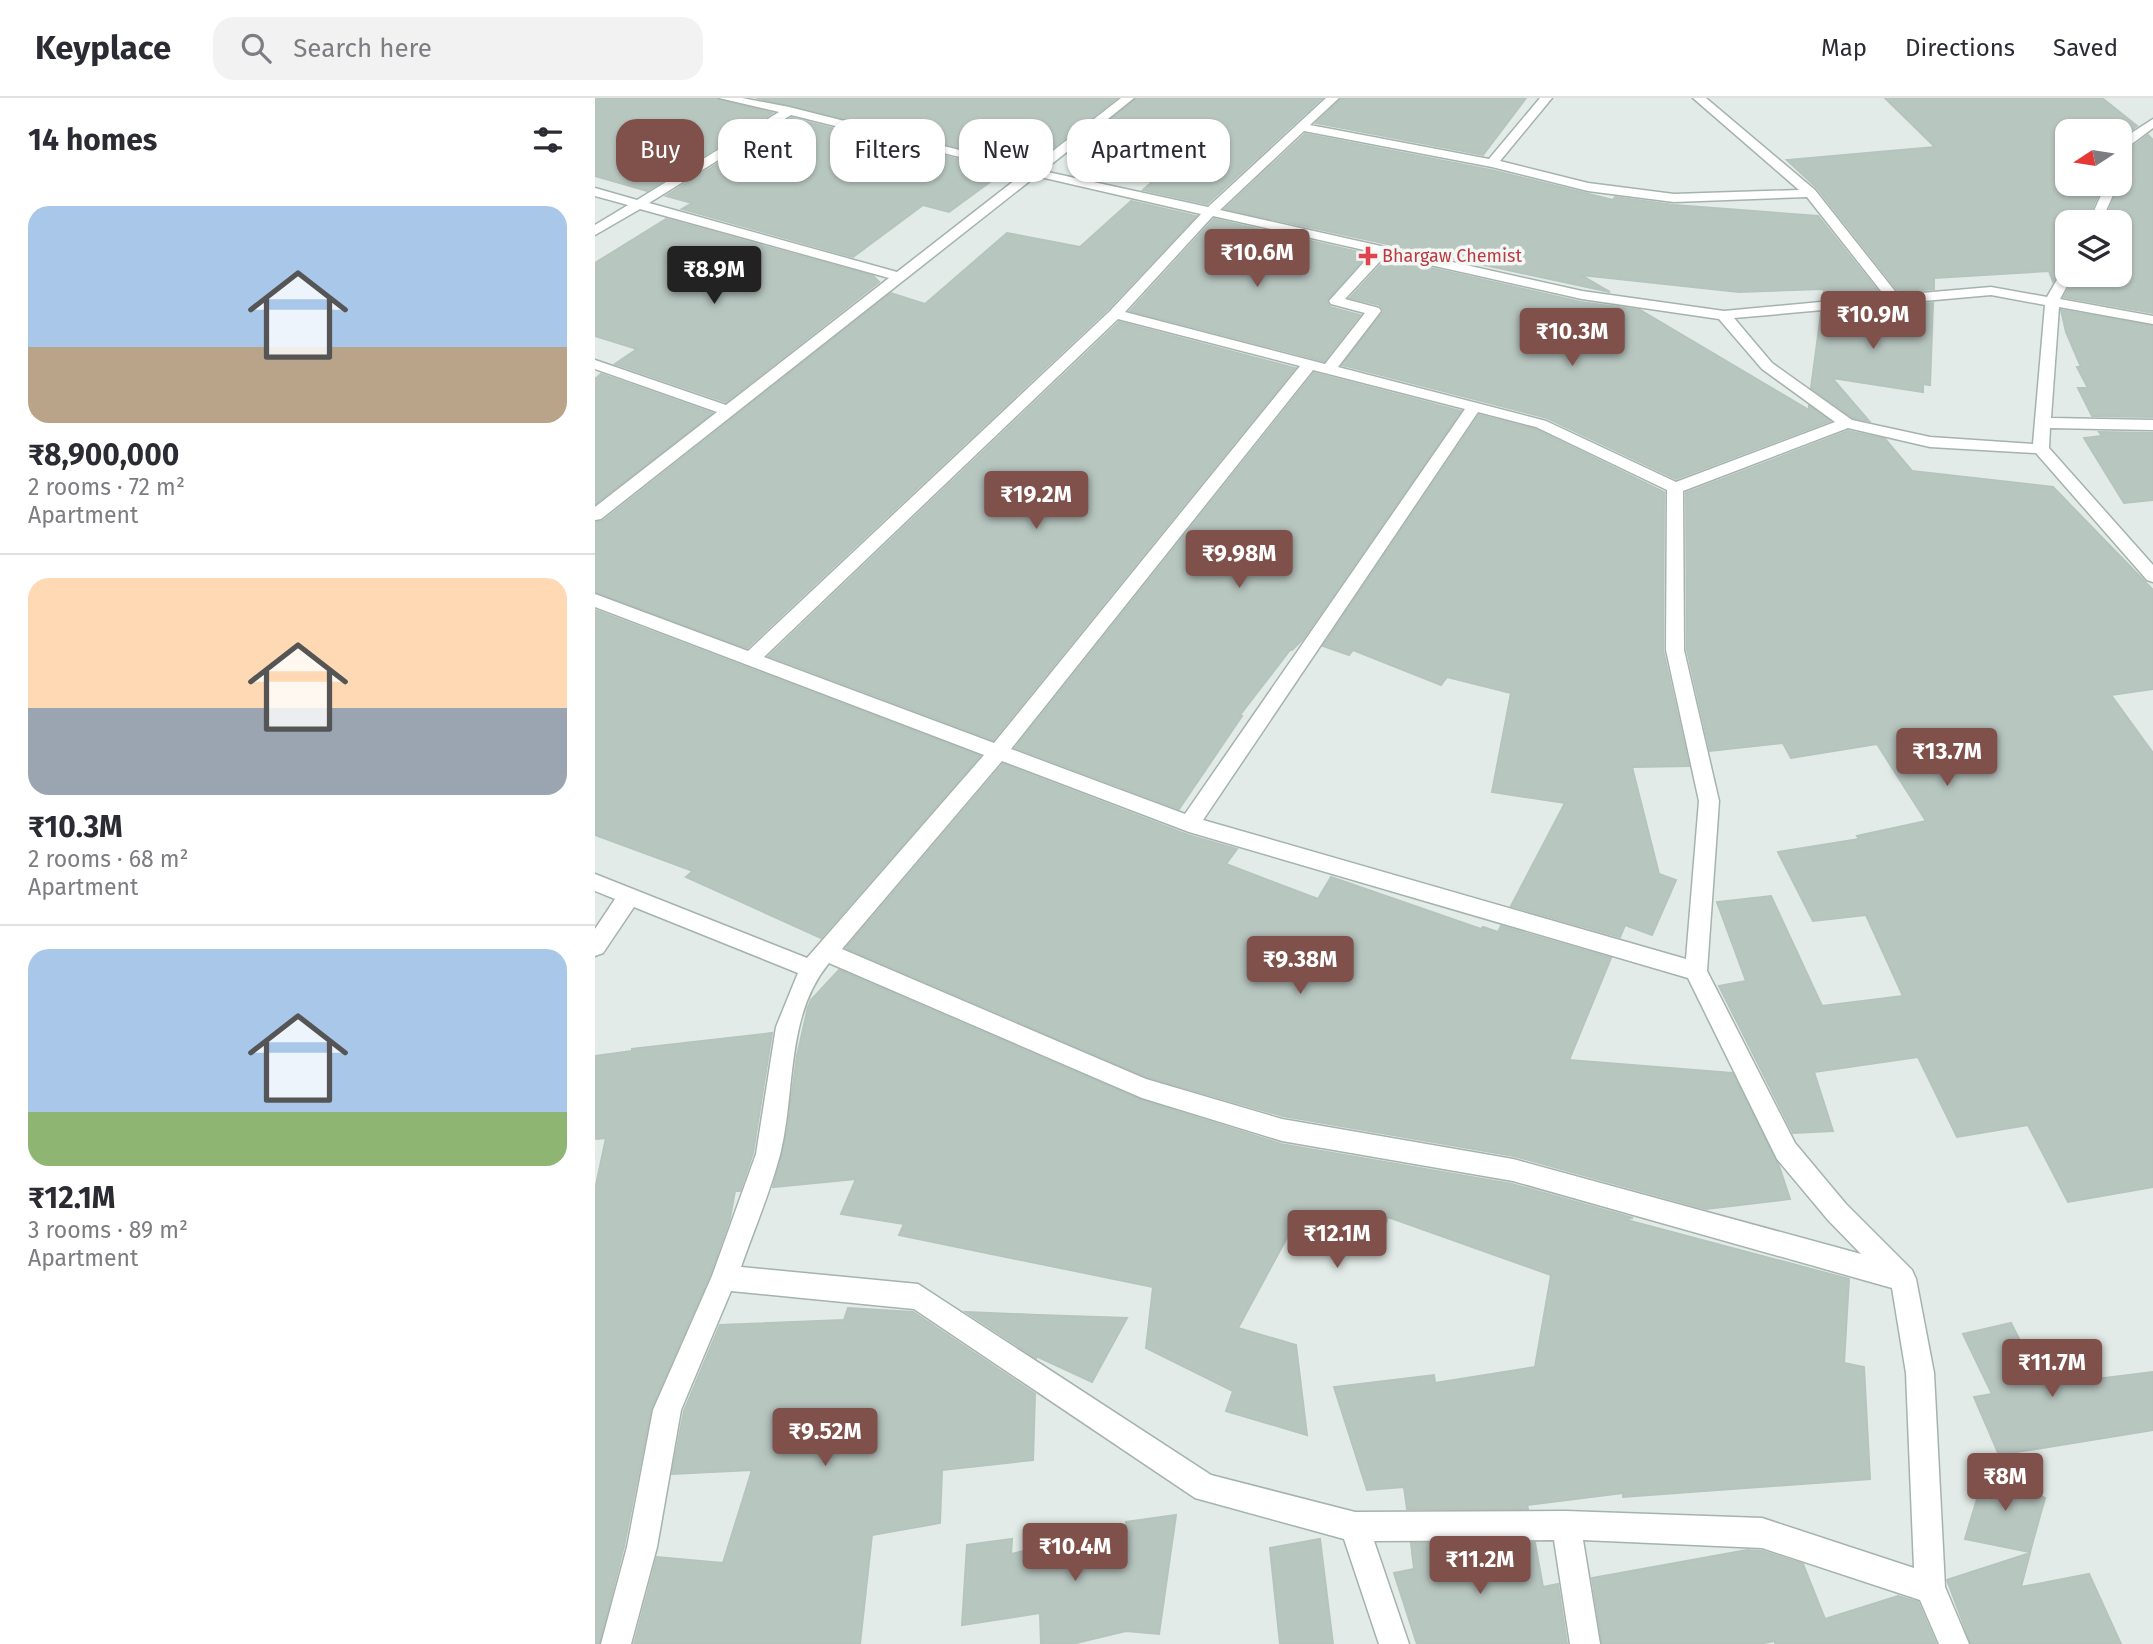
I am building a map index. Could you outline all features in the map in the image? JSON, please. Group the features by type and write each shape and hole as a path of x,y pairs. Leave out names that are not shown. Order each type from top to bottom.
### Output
{"street":[{"path":"725,98 789,111 959,154"},
{"path":"1053,156 1128,98"},
{"path":"751,659 1115,314 1211,211 1333,98"},
{"path":"1492,163 1546,98"},
{"path":"1699,98 1811,193 1894,299"},
{"path":"595,231 789,111"},
{"path":"2132,138 2153,123"},
{"path":"1300,127 1492,163 1588,187 1674,198 1811,193"},
{"path":"1053,176 1582,295 1724,315 1990,291 2153,320"},
{"path":"595,515 1020,182"},
{"path":"595,192 898,276"},
{"path":"616,1644 642,1547 667,1410 724,1278 768,1154 787,1027 818,961 998,752 1319,365 1374,311 1336,301 1382,251"},
{"path":"2041,449 2052,301 2060,287"},
{"path":"1115,314 1541,424 1675,488 1847,422"},
{"path":"1724,315 1767,366 1847,422 1930,442 2041,449 2153,576"},
{"path":"595,364 728,411"},
{"path":"1189,824 1475,405"},
{"path":"2043,423 2153,425"},
{"path":"1675,488 1675,650 1709,802 1696,971 1786,1151 1837,1212 1903,1279 1920,1373 1930,1588 1954,1644"},
{"path":"595,600 1189,824 1696,971"},
{"path":"595,882 818,961 1142,1088 1282,1129 1513,1170 1903,1279"},
{"path":"595,947 629,896"},
{"path":"724,1278 918,1297 1205,1488 1355,1527 1566,1525 1762,1533 1930,1588"},
{"path":"1566,1525 1585,1644"},
{"path":"1355,1527 1394,1644"}],"building":[{"path":"595,98 716,98 772,113 762,119 718,119 718,147 704,155 704,119 616,119 616,182 661,182 647,191 595,176"},
{"path":"756,98 1117,98 1090,119 1067,119 1067,137 1054,147 1053,119 959,119 959,148 945,144 945,119 842,119"},
{"path":"1137,98 1322,98 1207,204 1143,190 1152,182 1230,182 1230,119 1111,119"},
{"path":"1342,98 1526,98 1483,155 1316,123"},
{"path":"1885,98 2102,98 2128,119 2055,119 2055,196 2098,196 2091,210 2055,210 2053,282 2049,271 1934,278 1934,289 1899,292 1817,188 1787,160 1935,147"},
{"path":"816,124 830,128 830,182 945,182 945,156 959,160 959,182 990,182 949,212 923,205 853,257 682,209 692,203 666,196 688,182 704,182 704,172 718,164 718,182 816,182"},
{"path":"1305,134 1491,170 1613,200 1615,197 1674,205 1818,216 1880,294 1823,299 1824,289 1739,292 1581,275 1610,292 1225,209"},
{"path":"2148,135 2153,140 2153,313 2064,297 2069,287 2132,287 2132,210 2109,210 2115,196 2132,196 2132,147"},
{"path":"1131,201 1196,216 1108,309 747,648 595,592 595,522 603,521 891,293 925,304 1007,233 1080,247"},
{"path":"666,219 873,276 879,282 726,402 615,364 637,349 595,336 595,263"},
{"path":"1214,219 1368,254 1326,301 1330,307 1360,315 1324,361 1130,311"},
{"path":"1387,258 1581,302 1640,310 1809,410 1809,406 1830,421 1676,479 1547,418 1342,365 1384,311 1380,305 1350,298"},
{"path":"1933,303 1930,385 1923,384 1923,392 1832,378 1869,421 1853,418 1811,388 1821,313"},
{"path":"2061,310 2153,326 2153,417 2092,416 2078,388 2088,388 2077,367 2081,367 2066,332"},
{"path":"1119,322 1295,368 993,740 769,656"},
{"path":"1314,373 1461,411 1303,639 1290,650 1240,715 1242,716 1179,809 1015,748"},
{"path":"601,374 712,413 595,504 595,379"},
{"path":"1479,415 1535,429 1664,492 1663,650 1689,766 1632,767 1659,874 1676,880 1652,935 1625,925 1620,937 1511,906 1565,803 1492,792 1511,693 1447,677 1441,685 1353,650 1349,655 1323,646"},
{"path":"1848,431 1885,439 1912,471 2053,487 2153,590 2153,689 2111,695 2153,753 2153,1187 2068,1202 2028,1125 1957,1137 1918,1057 1814,1072 1833,1131 1793,1133 1719,986 1746,981 1717,902 1771,896 1822,1006 1903,996 1866,915 1813,921 1778,852 1859,839 1857,836 1926,821 1877,744 1791,758 1783,743 1710,751 1687,650 1686,493"},
{"path":"2099,432 2153,433 2153,500 2124,503 2084,438 2102,436"},
{"path":"595,610 980,756 821,938 686,877 693,871 595,835"},
{"path":"1003,764 1188,835 1237,849 1226,864 1318,899 1331,877 1481,929 1483,927 1498,932 1501,926 1611,958 1569,1060 1732,1073 1779,1166 1790,1199 1706,1209 1514,1156 1283,1116 1147,1077 846,948"},
{"path":"839,970 1141,1100 1281,1144 1512,1184 1633,1218 1623,1219 1849,1279 1844,1363 1864,1367 1870,1479 1623,1497 1623,1493 1527,1505 1528,1509 1407,1509 1404,1487 1367,1490 1334,1387 1434,1375 1435,1383 1535,1367 1551,1275 1388,1217 1377,1248 1296,1221 1238,1328 1296,1345 1307,1435 1226,1411 1233,1391 1146,1348 1153,1287 899,1235 904,1224 841,1214 856,1179 773,1187 787,1131 797,1056 808,1007 811,1000"},
{"path":"772,1033 753,1153 740,1191 735,1191 730,1218 710,1275 651,1409 624,1546 599,1644 595,1644 595,1190 606,1138 595,1139 595,1056 632,1049"},
{"path":"848,1308 913,1312 1035,1394 1033,1460 942,1470 940,1523 872,1535 860,1644 634,1644 657,1557 723,1563 752,1470 672,1474 684,1411 720,1325 844,1320"},
{"path":"966,1312 1127,1318 1092,1382 1036,1358"},
{"path":"2011,1323 2038,1376 2059,1372 2064,1383 2153,1372 2153,1430 1999,1455 1974,1397 1992,1394 1963,1334"},
{"path":"1987,1466 2045,1498 2030,1552 1965,1539"},
{"path":"1176,1515 1159,1634 1126,1631 1072,1644 1041,1644 1040,1613 962,1625 967,1545 1012,1539 1011,1554 1125,1528 1126,1522"},
{"path":"1320,1539 1333,1644 1280,1644 1270,1548"},
{"path":"1411,1543 1535,1543 1543,1587 1558,1584 1567,1644 1417,1644 1394,1573 1414,1569"},
{"path":"1747,1550 1762,1551 1803,1564 1825,1619 1898,1596 1918,1602 1936,1644 1775,1644 1775,1641 1758,1644 1602,1644 1592,1578"},
{"path":"2030,1553 2021,1587 2089,1574 2121,1644 1971,1644 1947,1580"}],"place":[{"name":"Bhargaw Chemist","path":"1368,256"}]}
